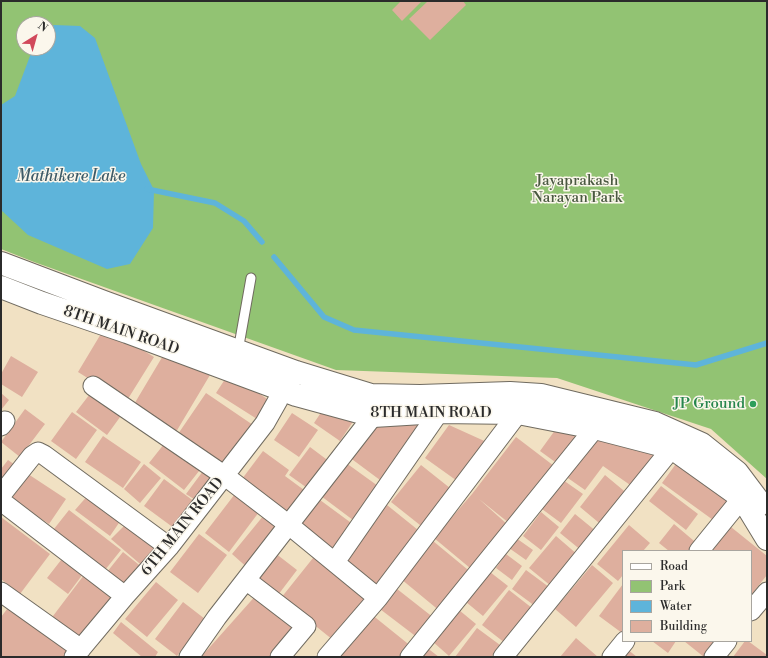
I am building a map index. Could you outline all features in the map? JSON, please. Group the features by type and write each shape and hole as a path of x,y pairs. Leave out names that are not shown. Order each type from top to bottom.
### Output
{"street":[{"path":"1,263 234,361 296,372 371,395 420,396 510,393 541,395 655,423 702,444 737,472 767,511"},
{"name":"8TH MAIN ROAD","path":"1,287 42,303 127,332 234,361 280,389 296,395 372,416 439,412 518,413 595,428 672,448 742,498 767,539"},
{"path":"93,386 225,476 289,525 378,598"},
{"name":"6TH MAIN ROAD","path":"77,653 125,596 169,548 225,476 265,423 278,400 280,389"},
{"path":"335,562 439,412"},
{"path":"327,657 378,598 518,413"},
{"path":"188,657 372,416"},
{"path":"410,657 595,428"},
{"path":"503,657 672,448"},
{"path":"1,495 32,456 38,452 44,454 169,548"},
{"path":"700,550 742,498"},
{"path":"1,501 125,596"},
{"path":"246,580 306,626 280,657"},
{"path":"1,592 77,653"},
{"path":"752,611 767,592"},
{"path":"612,657 624,642"},
{"path":"714,657 726,642"}],"lane":[{"path":"234,361 251,278"}],"green space":[{"name":"Jayaprakash Narayan Park","path":"1,1 767,1 767,479 711,429 557,378 336,370 1,249"}],"water":[{"name":"Mathikere Lake","path":"56,25 80,26 95,38 141,164 154,190 153,228 130,264 107,269 28,235 1,210 1,105 15,96 30,56 56,56"}],"building":[{"path":"401,1 422,1 402,21 392,10"},
{"path":"428,1 463,1 466,5 430,40 409,19"},
{"path":"105,327 154,357 126,402 78,372"},
{"path":"167,349 210,375 176,432 133,406"},
{"path":"11,356 38,372 22,397 1,384 1,374"},
{"path":"229,373 270,401 257,419 216,393"},
{"path":"93,390 123,413 107,435 76,412"},
{"path":"1,393 9,400 1,410"},
{"path":"206,393 256,427 227,468 178,434"},
{"path":"324,408 356,417 340,441 314,423"},
{"path":"25,409 45,424 20,457 1,442"},
{"path":"72,412 97,430 76,459 51,441"},
{"path":"292,413 318,430 299,457 274,440"},
{"path":"373,420 426,425 384,483 345,454"},
{"path":"561,422 583,438 562,467 540,451"},
{"path":"449,425 491,444 460,483 425,458"},
{"path":"599,432 655,456 633,487 603,466 585,490 565,476"},
{"path":"103,436 141,462 123,488 85,462"},
{"path":"516,437 558,469 514,527 479,499 508,525 470,568 434,538 472,494"},
{"path":"168,439 203,466 184,490 149,463"},
{"path":"310,447 330,462 310,490 289,475"},
{"path":"263,451 289,470 285,476 304,490 288,512 242,479"},
{"path":"681,457 739,499 720,525 662,483"},
{"path":"8,460 18,467 1,490 1,469"},
{"path":"342,460 378,486 353,520 317,493"},
{"path":"144,464 161,478 140,503 124,489"},
{"path":"421,465 455,492 425,529 391,502"},
{"path":"206,467 218,477 200,503 186,494"},
{"path":"25,472 66,499 49,524 8,497"},
{"path":"605,475 629,495 604,527 580,507"},
{"path":"164,479 199,505 178,531 144,506"},
{"path":"563,480 583,494 561,523 542,509"},
{"path":"661,486 698,514 686,530 649,501"},
{"path":"238,490 262,508 229,552 205,533"},
{"path":"89,494 123,517 110,536 75,510"},
{"path":"316,497 354,525 333,554 295,526"},
{"path":"387,505 423,534 380,590 343,562"},
{"path":"69,510 121,550 101,575 50,534"},
{"path":"541,512 559,527 541,550 523,536"},
{"path":"575,514 597,532 582,551 560,533"},
{"path":"264,515 283,530 250,570 232,554"},
{"path":"1,517 50,554 20,594 1,579"},
{"path":"127,523 160,548 146,569 111,539"},
{"path":"726,523 767,556 767,575 752,594 752,550 705,550"},
{"path":"674,524 700,546 697,550 668,550 659,543"},
{"path":"629,525 650,543 644,550 622,550 622,576 618,581 597,564"},
{"path":"199,534 227,555 198,593 170,572"},
{"path":"556,536 578,555 551,586 529,568"},
{"path":"516,538 533,550 526,560 509,548"},
{"path":"433,541 473,574 441,612 401,579"},
{"path":"123,552 143,568 123,593 103,577"},
{"path":"275,553 297,570 278,595 256,577"},
{"path":"317,553 369,595 333,640 281,598"},
{"path":"506,554 522,566 512,580 496,568"},
{"path":"65,555 86,570 68,594 47,578"},
{"path":"592,565 613,583 576,627 555,609"},
{"path":"526,570 553,590 539,609 512,589"},
{"path":"490,572 508,586 483,616 466,602"},
{"path":"84,575 114,598 81,643 50,620"},
{"path":"156,582 178,600 147,637 125,619"},
{"path":"392,585 434,618 418,638 376,606"},
{"path":"622,585 622,633 599,616"},
{"path":"509,590 532,608 505,643 482,625"},
{"path":"258,593 297,627 271,657 201,657"},
{"path":"183,602 205,619 177,656 155,639"},
{"path":"11,604 70,649 64,657 1,657 1,617"},
{"path":"459,610 476,624 449,656 432,641"},
{"path":"371,614 412,647 404,657 336,657"},
{"path":"121,622 158,652 155,657 142,657 113,633"},
{"path":"477,628 500,645 491,657 455,657"},
{"path":"576,638 598,657 560,657"},
{"path":"653,642 675,642 668,653"},
{"path":"685,642 718,642 706,657"},
{"path":"744,642 749,642 767,655 767,657 733,657"},
{"path":"426,647 439,657 418,657"},
{"path":"627,649 637,657 620,657"}],"waterway":[{"path":"147,189 215,203 244,221 262,242"},
{"path":"274,257 324,317 354,330 696,365 767,343"}],"place":[{"name":"JP Ground","path":"753,404"}]}
